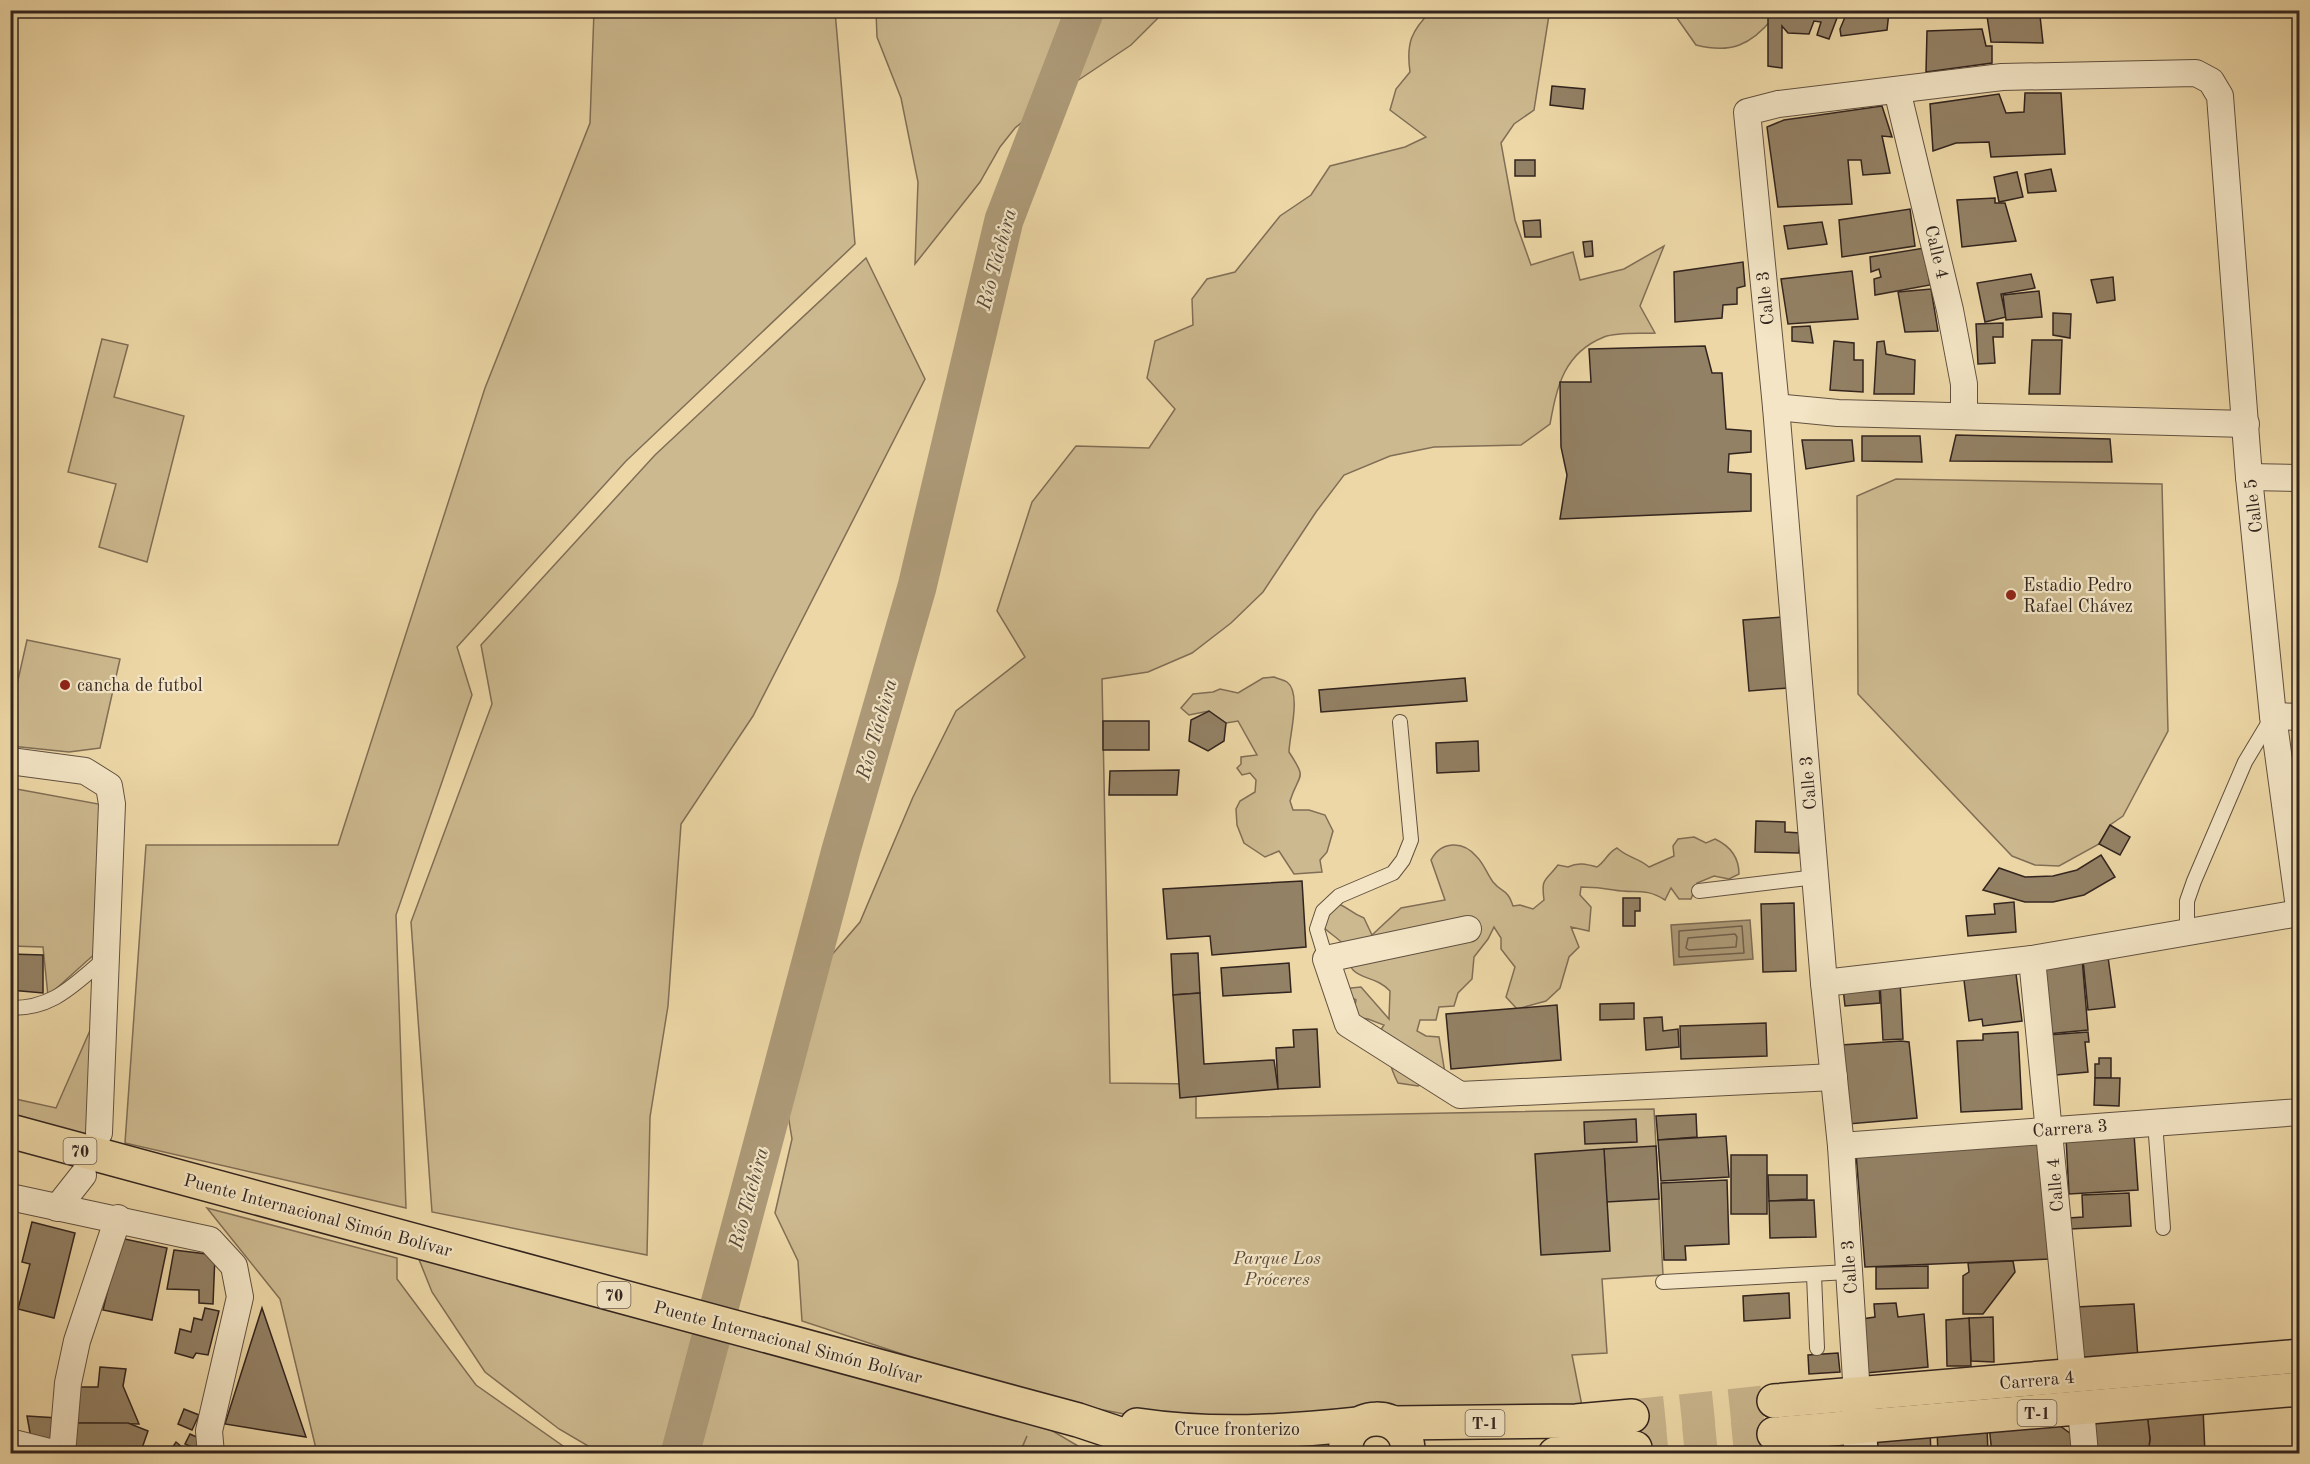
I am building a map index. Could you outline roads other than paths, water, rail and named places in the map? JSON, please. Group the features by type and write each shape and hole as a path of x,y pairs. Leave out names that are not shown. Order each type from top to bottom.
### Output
{"highway":[{"name":"Puente Internacional Simón Bolívar","path":"10,1131 1078,1420"},
{"name":"Carrera 4","path":"1774,1401 1859,1425 2073,1377 2300,1356"},
{"name":"Carrera 4","path":"1774,1434 1859,1425 2081,1410 2300,1389"},
{"name":"Cruce fronterizo","path":"1078,1420 1210,1432 1280,1432 1352,1439 1376,1418 1394,1423 1576,1422 1632,1416"},
{"name":"Cruce fronterizo","path":"1078,1420 1180,1454"},
{"path":"1394,1423 1404,1435 1407,1454"},
{"path":"1555,1454 1635,1448"}],"street":[{"name":"Calle 5","path":"1897,90 2002,77 2196,74 2211,81 2220,96 2249,477 2273,716 2299,914"},
{"name":"Calle 3","path":"1859,1425 1840,1146 1824,983 1776,407 1747,112 1778,104 1897,90"},
{"name":"Calle 4","path":"1897,90 1950,310 1964,384 1964,416"},
{"path":"1776,407 1838,413 2246,424"},
{"path":"2249,477 2300,478"},
{"path":"2273,716 2300,717"},
{"path":"10,761 85,771 110,786 112,804 99,1133"},
{"path":"1824,983 2032,958 2299,914"},
{"path":"1468,929 1326,959 1348,1024 1460,1095 1834,1077"},
{"name":"Calle 4","path":"2032,958 2073,1377"},
{"name":"Carrera 3","path":"1840,1146 2300,1112"},
{"path":"57,1208 83,1175"},
{"path":"10,1197 117,1218 210,1240 234,1266 240,1297 209,1431 211,1454"},
{"path":"10,1442 60,1454 68,1383 77,1341 117,1218"},
{"path":"2081,1410 2085,1454"}],"lane":[{"path":"2187,932 2187,901 2194,880 2245,762 2273,716"},
{"path":"1326,959 1317,929 1323,910 1339,896 1392,873 1403,860 1411,840 1400,722"},
{"path":"1699,891 1815,877"},
{"path":"10,1008 32,1009 55,1000 106,958"},
{"path":"2156,1122 2163,1228"},
{"path":"1663,1282 1849,1272"},
{"path":"1814,1275 1816,1348"}],"water":[{"path":"1750,920 1753,959 1674,965 1671,925"}],"waterway":[{"name":"Río Táchira","path":"680,1454 841,850 917,587 1004,220 1085,10"}],"tunnel":[{"path":"1632,1416 1774,1401"},
{"path":"1635,1448 1774,1434"}],"place":[{"name":"Estadio Pedro Rafael Chávez","path":"2011,595"},
{"name":"cancha de futbol","path":"65,685"}],"park label":[{"name":"Parque Los Próceres","path":"1277,1268"}]}
